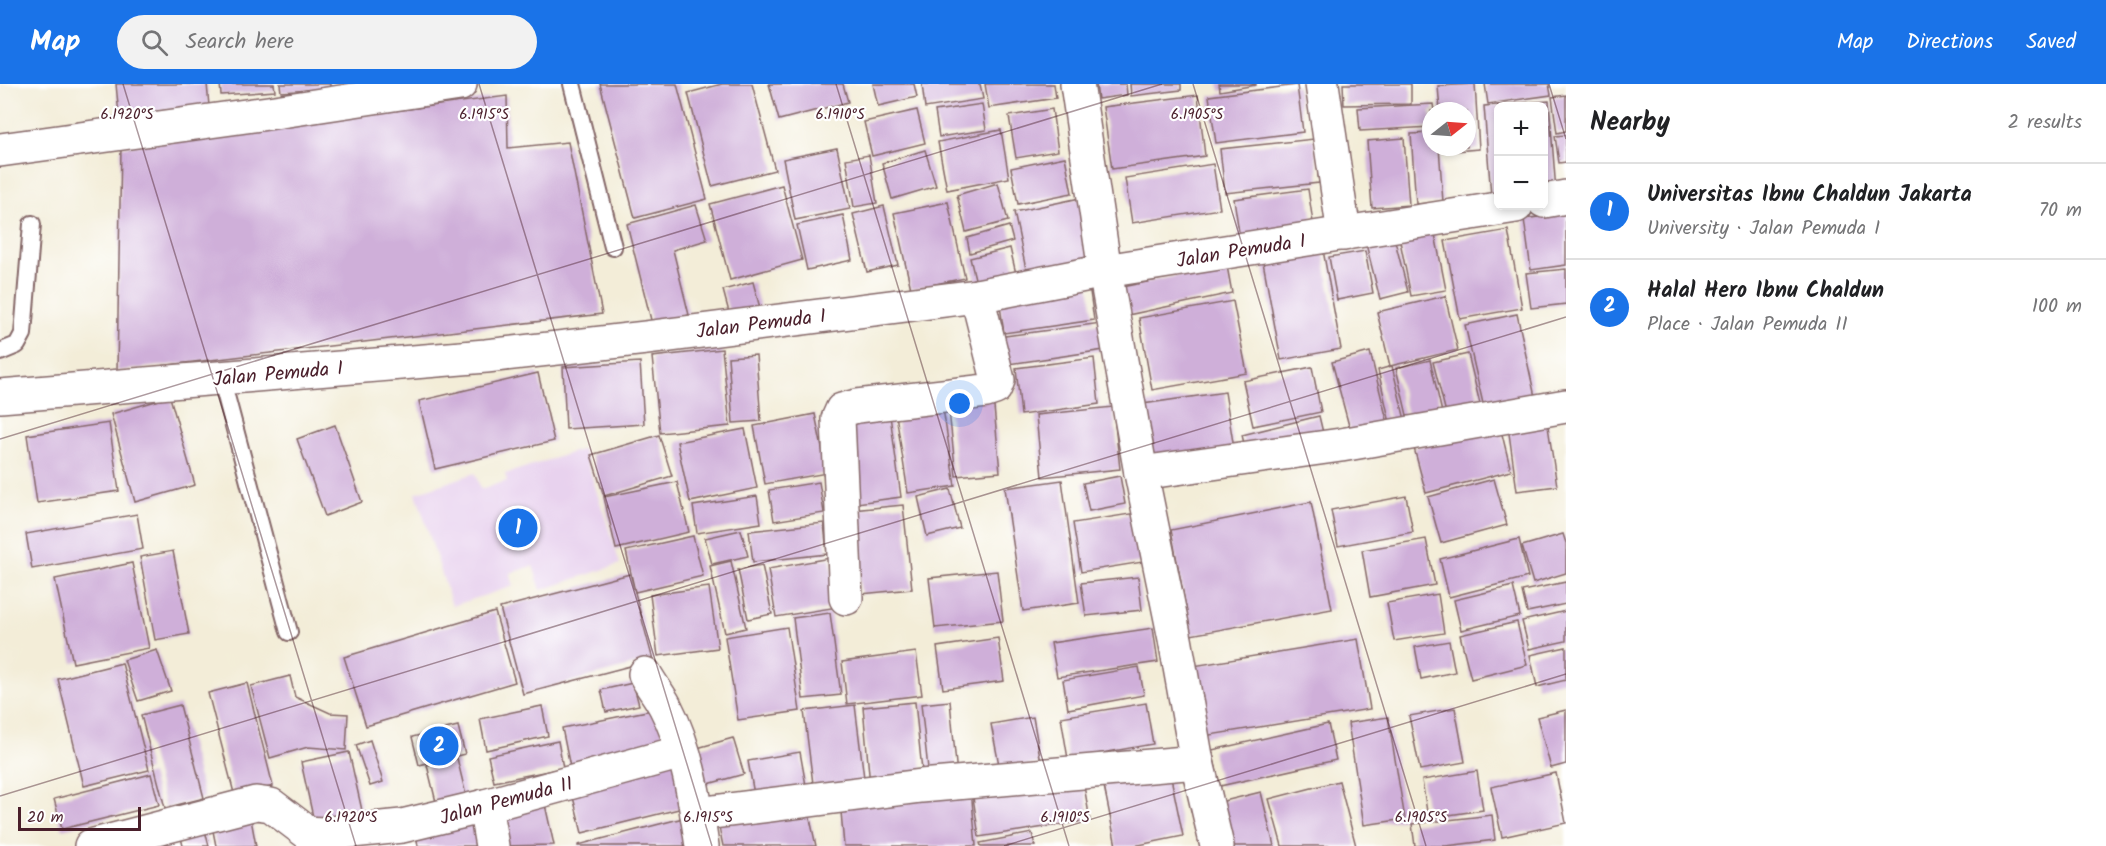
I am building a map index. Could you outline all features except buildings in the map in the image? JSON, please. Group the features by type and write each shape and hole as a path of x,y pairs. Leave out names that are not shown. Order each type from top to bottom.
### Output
{"street":[{"path":"0,150 460,84"},
{"path":"1077,84 1105,271 1141,473 1175,639 1197,762 1216,846"},
{"path":"1322,84 1344,234"},
{"path":"1548,200 1566,197"},
{"name":"Jalan Pemuda I","path":"8,395 486,356 977,296 1105,271 1494,210"},
{"path":"846,597 838,418 842,410 857,406 986,391 994,388 998,380 977,296"},
{"path":"1141,473 1341,445 1566,406"},
{"path":"645,674 665,706 682,752 702,846"},
{"name":"Jalan Pemuda II","path":"91,846 256,803 271,805 309,833 321,834 402,826 485,806 682,752"},
{"path":"697,814 921,786 1197,762"},
{"path":"485,806 492,846"}],"lane":[{"path":"572,84 613,247"},
{"path":"0,352 17,345 22,334 32,224"},
{"path":"221,378 289,632"}],"shaded area":[{"path":"583,449 620,564 541,590 533,566 510,573 514,586 452,606 416,493 475,473 481,489 507,481 505,474"}],"place":[{"name":"Universitas Ibnu Chaldun Jakarta","path":"518,528"},
{"name":"Halal Hero Ibnu Chaldun","path":"439,746"}]}
